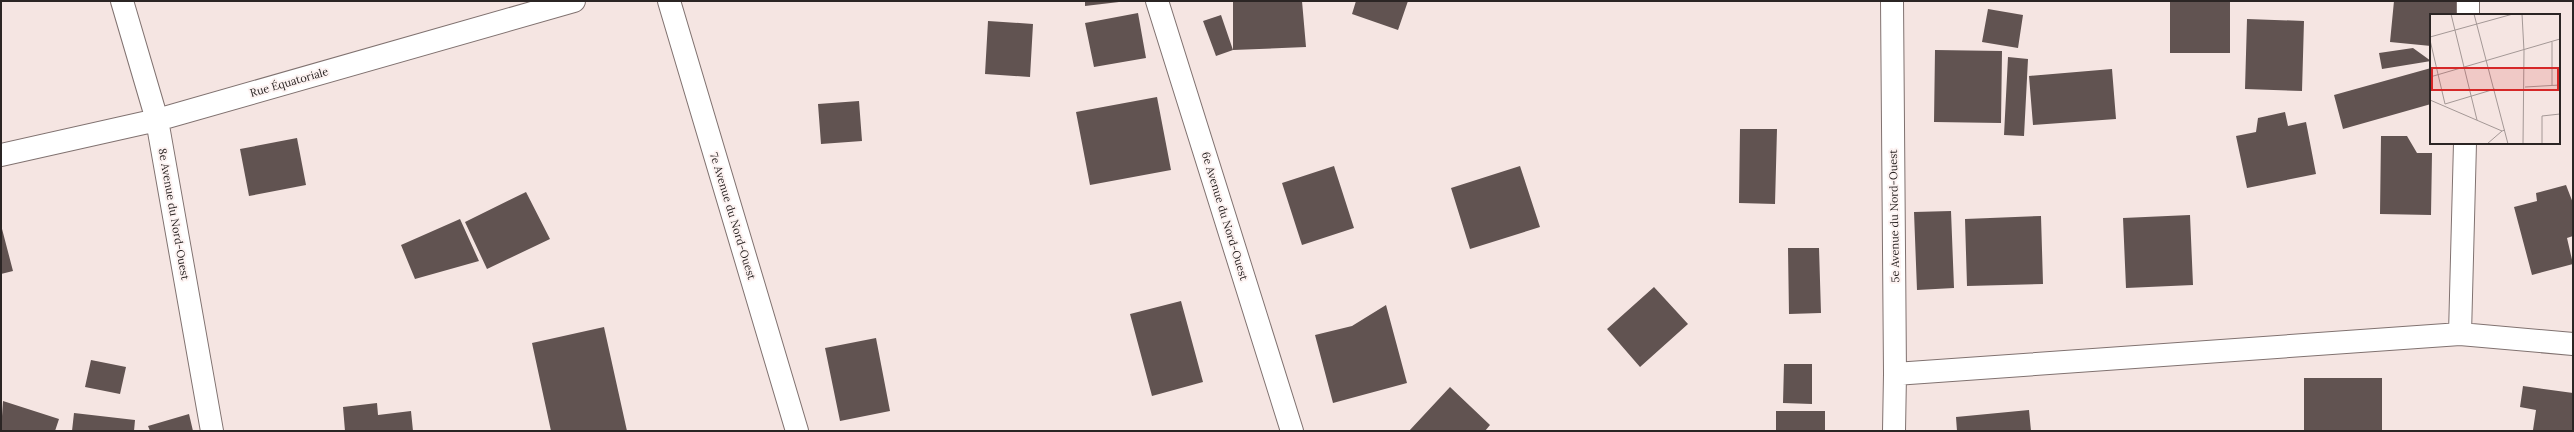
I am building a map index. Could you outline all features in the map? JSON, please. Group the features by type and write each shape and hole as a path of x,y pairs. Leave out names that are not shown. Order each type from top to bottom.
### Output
{"street":[{"name":"8e Avenue du Nord-Ouest","path":"122,1 157,120 212,431"},
{"name":"Rue Équatoriale","path":"1,155 157,120 574,1"},
{"name":"7e Avenue du Nord-Ouest","path":"670,1 797,431"},
{"name":"6e Avenue du Nord-Ouest","path":"1157,1 1289,430"},
{"name":"5e Avenue du Nord-Ouest","path":"1892,1 1895,374 1894,431"},
{"path":"2468,1 2468,14"},
{"path":"2460,334 2464,144"},
{"path":"1895,374 2460,334 2573,344"}],"building":[{"path":"1085,1 1119,1 1119,2 1085,6"},
{"path":"1233,1 1302,1 1306,47 1233,50"},
{"path":"1356,1 1408,1 1398,30 1352,14"},
{"path":"2170,1 2230,1 2230,53 2170,53"},
{"path":"2394,1 2458,1 2456,14 2430,14 2430,46 2390,42"},
{"path":"1988,9 2023,15 2018,48 1982,42"},
{"path":"1138,13 1146,58 1094,67 1085,23"},
{"path":"1221,15 1233,50 1216,56 1203,21"},
{"path":"2247,19 2304,21 2302,91 2245,89"},
{"path":"988,21 1033,24 1030,77 985,74"},
{"path":"2413,48 2430,61 2382,69 2379,53"},
{"path":"1935,50 2002,51 2001,123 1934,122"},
{"path":"2008,57 2028,59 2024,136 2004,135"},
{"path":"2430,68 2430,104 2343,129 2334,95"},
{"path":"2112,69 2116,119 2033,125 2029,76"},
{"path":"1157,97 1171,170 1090,185 1076,112"},
{"path":"859,101 862,141 821,144 818,104"},
{"path":"2285,112 2288,126 2306,122 2316,174 2247,188 2236,136 2256,132 2258,118"},
{"path":"1740,129 1777,129 1775,204 1739,203"},
{"path":"2381,136 2407,136 2417,153 2432,153 2431,215 2380,214"},
{"path":"297,138 306,185 249,196 240,149"},
{"path":"1334,166 1354,228 1302,245 1282,183"},
{"path":"1520,166 1540,227 1470,249 1451,188"},
{"path":"2566,185 2573,203 2573,236 2567,238 2573,264 2532,275 2514,207 2537,201 2536,193"},
{"path":"526,192 550,239 487,269 465,222"},
{"path":"1951,211 1954,288 1917,290 1914,212"},
{"path":"2190,215 2193,285 2126,288 2123,218"},
{"path":"2041,216 2043,284 1967,286 1965,219"},
{"path":"460,219 479,261 415,279 401,245"},
{"path":"1,225 13,271 1,274"},
{"path":"1788,248 1819,248 1821,313 1789,314"},
{"path":"1654,287 1688,324 1640,367 1607,329"},
{"path":"1181,301 1203,382 1152,396 1130,314"},
{"path":"1386,305 1407,383 1333,403 1315,335 1352,326"},
{"path":"604,327 627,431 551,431 532,343"},
{"path":"876,338 890,411 840,421 825,348"},
{"path":"91,360 126,367 120,394 85,387"},
{"path":"1784,364 1812,364 1812,404 1783,403"},
{"path":"2304,378 2382,378 2382,431 2304,431"},
{"path":"2523,386 2573,393 2573,431 2533,430 2536,410 2520,407"},
{"path":"1450,387 1490,425 1485,431 1409,431"},
{"path":"3,401 59,419 55,431 1,431"},
{"path":"377,403 378,415 411,411 413,431 345,431 343,407"},
{"path":"2029,410 2031,431 1957,431 1956,417"},
{"path":"1776,411 1825,411 1825,431 1776,431"},
{"path":"74,413 135,420 134,431 72,431"},
{"path":"189,414 193,431 150,431 148,426"}]}
